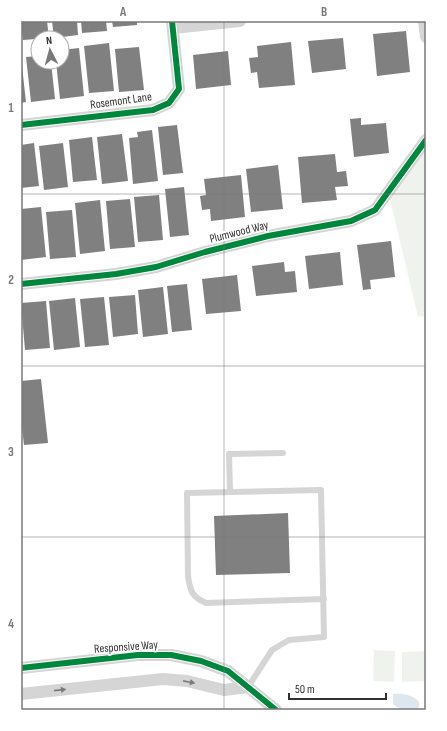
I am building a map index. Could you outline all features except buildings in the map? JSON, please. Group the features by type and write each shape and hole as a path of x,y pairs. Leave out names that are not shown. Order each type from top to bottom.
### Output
{"street":[{"path":"173,24 240,21"},
{"path":"424,21 426,37"},
{"name":"Rosemont Lane","path":"21,125 153,110 169,103 179,89 173,24"},
{"name":"Plumwood Way","path":"21,284 116,274 156,267 204,252 268,236 351,221 375,210 426,140"},
{"name":"Responsive Way","path":"21,668 138,656 171,655 201,661 228,671 276,710"},
{"path":"21,694 163,679 187,681 224,690 248,687"}],"lane":[{"path":"230,492 229,454 283,453"},
{"path":"248,687 272,650 289,640 324,637 324,599 321,490 187,493 188,576 189,586 197,599 206,603 324,599"}],"shaded area":[{"path":"426,150 426,316 418,317 388,191"},
{"path":"374,650 395,651 394,682 373,681"},
{"path":"426,651 426,681 402,682 402,652"},
{"path":"393,694 404,694 411,696 419,702 419,707 413,710 399,708 393,704"}],"cycle path":[{"path":"21,125 153,110 169,103 179,89 172,21"},
{"path":"21,284 116,274 156,267 205,252 268,236 351,221 375,210 426,140"},
{"path":"21,668 138,655 171,655 201,661 228,671 276,710"}]}
